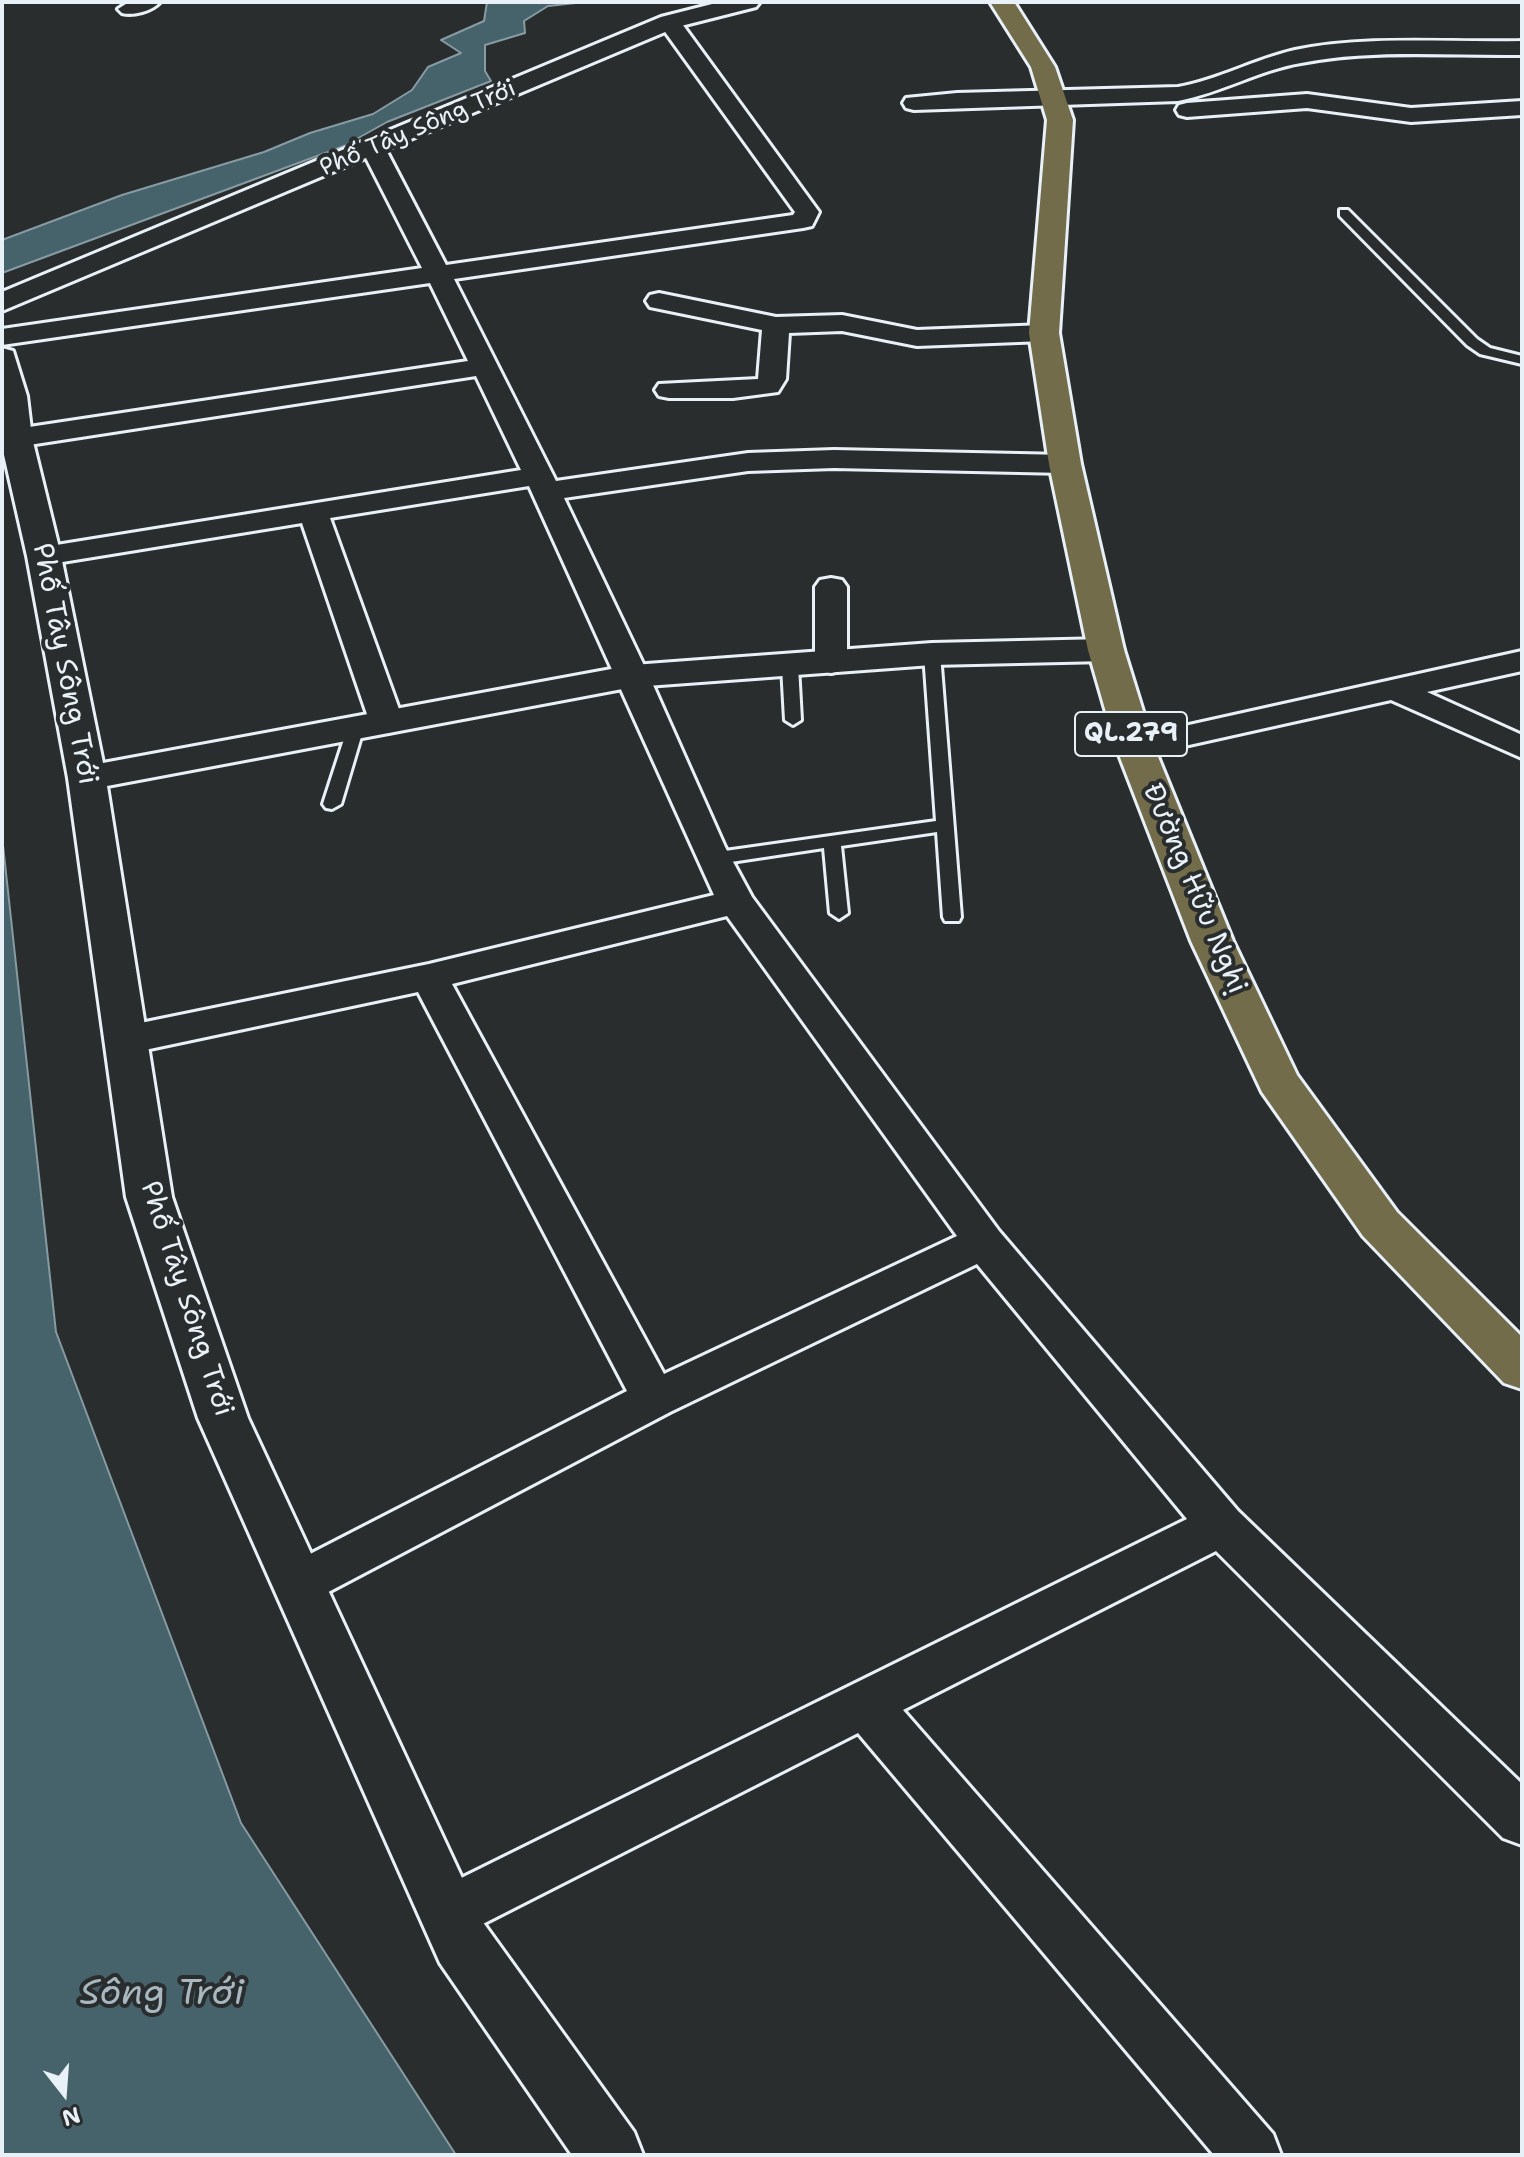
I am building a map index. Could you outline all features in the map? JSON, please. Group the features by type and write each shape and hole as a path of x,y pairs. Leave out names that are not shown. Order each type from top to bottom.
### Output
{"highway":[{"name":"Đường Hữu Nghị","path":"1002,2 1043,67 1056,109 1044,333 1065,464 1106,650 1135,747 1212,941 1278,1081 1380,1224 1522,1369"}],"street":[{"name":"Phố Tây Sông Trới","path":"2,302 669,22 748,2"},
{"path":"2,337 794,224 807,217 669,22"},
{"path":"1056,109 1204,91 1268,65 1314,54 1522,48"},
{"path":"914,103 1056,109 1307,101 1411,115 1522,108"},
{"path":"373,148 439,275 633,676 711,859 736,902 984,1242 1221,1525 1522,1820"},
{"path":"659,301 776,325 842,323 925,338 1044,333"},
{"path":"669,390 733,390 768,386 772,379 776,325"},
{"name":"Phố Tây Sông Trới","path":"2,357 87,778 149,1197 223,1418 461,1942 611,2155"},
{"path":"16,438 484,367"},
{"path":"44,556 313,512 748,462 834,459 1065,464"},
{"path":"313,512 371,726"},
{"path":"831,587 831,663"},
{"path":"87,778 633,676 932,654 1106,650"},
{"path":"1135,747 1522,661"},
{"path":"1398,691 1522,748"},
{"path":"126,1040 429,977 736,902"},
{"path":"429,977 654,1399"},
{"path":"298,1584 654,1399 984,1242"},
{"path":"448,1913 1221,1525"},
{"path":"865,1703 1252,2155"}],"lane":[{"path":"1344,213 1472,342 1485,351 1522,360"},
{"path":"932,654 952,917"},
{"path":"790,666 793,720"},
{"path":"332,804 371,726"},
{"path":"711,859 945,825"},
{"path":"832,841 839,913"}],"water":[{"path":"487,2 585,2 548,6 524,21 525,33 485,45 485,71 491,81 387,122 344,146 2,273 2,240 122,195 264,152 310,133 373,114 412,90 428,67 461,53 441,40 484,21"},
{"name":"Sông Trới","path":"2,836 56,1332 241,1823 456,2155 2,2155"}]}
